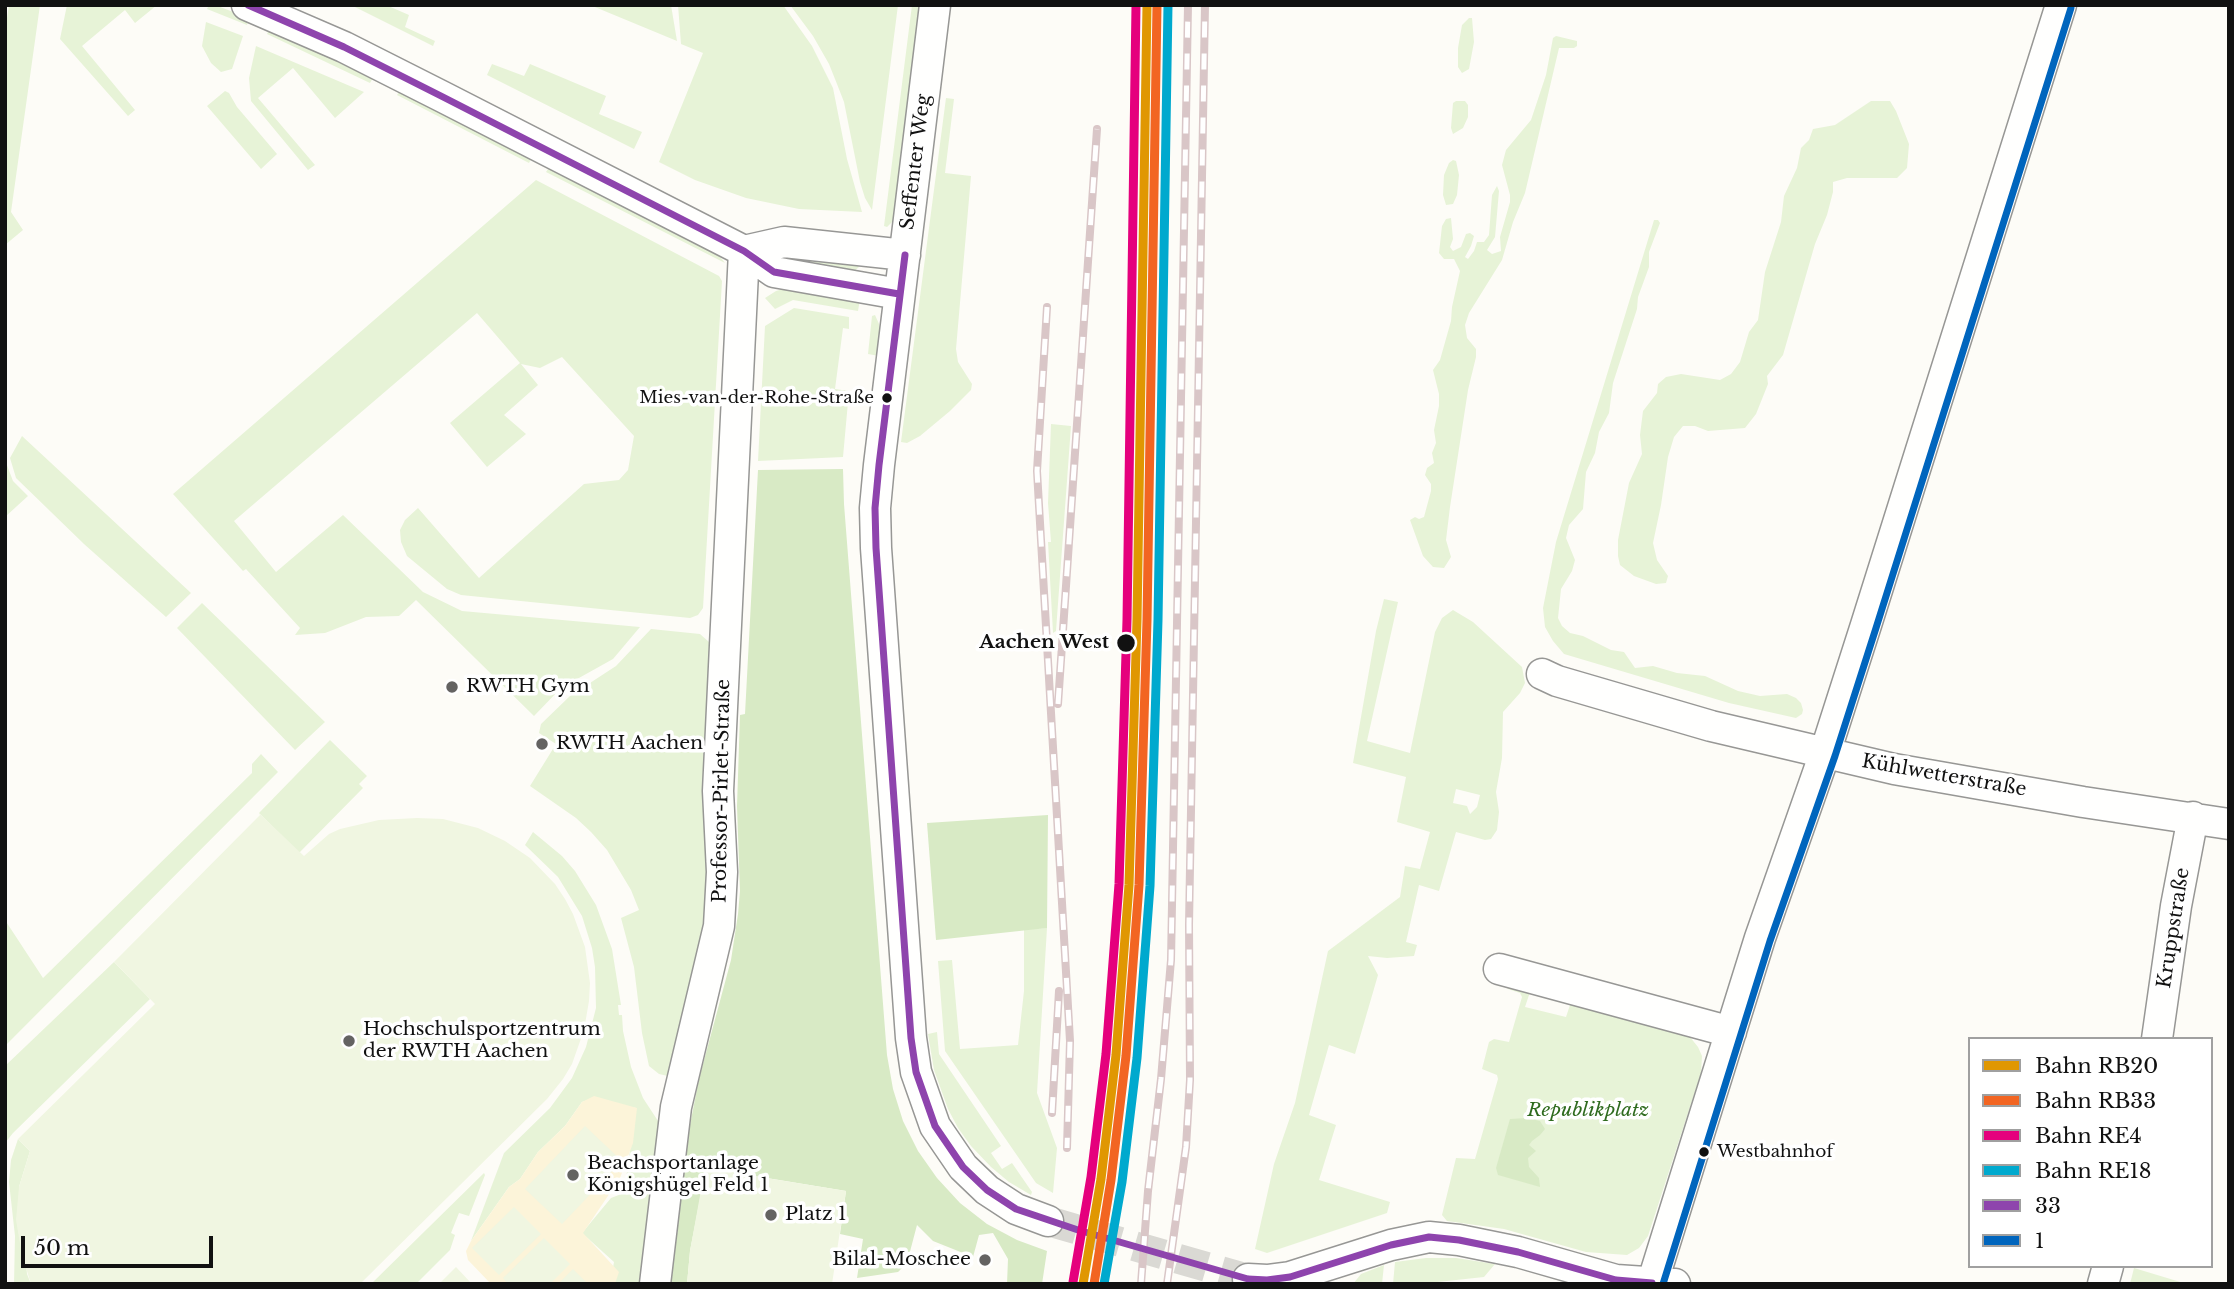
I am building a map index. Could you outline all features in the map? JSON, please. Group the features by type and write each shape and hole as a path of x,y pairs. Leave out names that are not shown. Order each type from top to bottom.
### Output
{"street":[{"path":"247,5 344,47 744,251 774,272 900,294"},
{"name":"Seffenter Weg","path":"935,5 875,508 911,1038 916,1072 935,1126 963,1167 987,1190 1016,1209 1048,1221"},
{"path":"1248,1279 1331,1275 1379,1249 1429,1237 1518,1252 1616,1280 1660,1283 1760,938 1825,752 2061,5"},
{"path":"744,251 784,243 905,255"},
{"name":"Professor-Pirlet-Straße","path":"655,1284 682,1074 708,981 719,926 722,872 718,791 744,251"},
{"name":"Kühlwetterstraße","path":"1542,674 1711,726 1894,769 2229,824"},
{"name":"Kruppstraße","path":"2157,1037 2176,906 2193,817"},
{"path":"1499,969 1731,1032"}],"green space":[{"path":"9,5 40,5 11,212 23,230 5,245 5,31"},
{"path":"67,5 157,5 135,23 125,10 82,46 135,110 128,116 60,39"},
{"path":"209,5 249,18 247,25 207,9"},
{"path":"351,5 386,5 409,15 405,27 435,41 433,46"},
{"path":"590,5 671,5 677,41"},
{"path":"678,5 783,5 812,46 833,88 847,159 862,212 799,209 746,198 695,180 659,162 703,53 681,44"},
{"path":"790,5 898,5 872,210 860,182 844,102 829,64"},
{"path":"912,5 924,5 894,220 887,227 884,226"},
{"path":"1472,18 1474,42 1469,69 1462,73 1458,67 1458,48 1462,25"},
{"path":"206,22 243,36 232,69 221,72 211,63 202,46"},
{"path":"270,27 374,76 370,83 267,34"},
{"path":"1556,36 1577,41 1577,46 1559,48 1525,193 1502,260 1469,313 1465,325 1467,338 1476,349 1476,357 1468,390 1450,507 1446,540 1451,557 1444,568 1433,567 1423,556 1410,520 1424,517 1431,491 1431,484 1425,475 1427,468 1434,463 1434,430 1439,406 1433,370 1440,360 1451,321 1460,271 1454,259 1444,259 1439,253 1442,226 1446,219 1451,218 1453,239 1450,247 1453,251 1461,247 1466,234 1474,236 1465,257 1468,259 1477,242 1484,242 1489,235 1492,195 1497,186 1499,191 1495,237 1487,250 1492,254 1501,251 1500,237 1510,202 1502,165 1506,150 1531,120 1546,75 1553,38"},
{"path":"256,46 364,92 335,118 293,68 258,98 315,165 308,170 251,101 249,78"},
{"path":"492,64 524,76 530,64 606,96 599,114 642,132 634,149 487,75"},
{"path":"401,89 532,157 529,163 397,95"},
{"path":"225,91 277,154 261,169 207,106"},
{"path":"946,98 954,99 945,173 971,176 956,349 958,362 972,384 971,390 950,411 920,436 907,443 901,442"},
{"path":"1465,101 1468,105 1468,117 1463,128 1453,134 1453,103"},
{"path":"1871,101 1890,101 1896,111 1909,144 1907,168 1897,178 1847,178 1833,182 1827,215 1815,244 1783,355 1767,376 1768,384 1756,414 1745,428 1708,431 1695,426 1683,426 1674,437 1653,543 1657,560 1668,576 1666,583 1656,584 1634,576 1620,565 1618,540 1629,483 1642,454 1640,435 1643,411 1657,393 1658,384 1666,377 1681,374 1720,380 1731,374 1740,362 1749,332 1758,320 1765,272 1781,222 1784,196 1797,168 1801,148 1809,140 1813,129 1835,125"},
{"path":"1453,160 1456,161 1459,175 1457,195 1453,204 1446,205 1443,195 1444,175"},
{"path":"550,166 717,253 725,263 546,172"},
{"path":"536,180 719,276 722,281 703,608 698,615 690,618 461,595 447,589 407,556 401,542 400,530 405,520 418,508 479,578 584,484 619,480 628,470 634,436 562,357 540,368 521,364 538,385 504,415 526,434 487,467 450,423 520,363 477,313 234,521 276,572 343,515 423,592 462,611 640,627 613,659 561,688 534,716 416,600 399,616 366,617 325,633 295,635 300,628 246,569 243,571 173,494"},
{"path":"1654,220 1660,223 1649,252 1649,267 1613,383 1609,413 1599,432 1595,453 1586,472 1583,509 1569,525 1566,538 1575,560 1561,589 1558,618 1570,633 1583,636 1611,650 1624,652 1635,668 1653,666 1677,673 1705,676 1738,691 1760,696 1787,694 1801,703 1802,714 1796,718 1729,703 1564,654 1545,627 1543,608 1556,542"},
{"path":"773,254 857,263 859,267 853,272 776,262"},
{"path":"787,288 860,299 858,311 793,300 775,309 765,298"},
{"path":"794,308 849,317 849,329 843,328 835,389 849,391 843,457 758,461 765,326"},
{"path":"875,315 881,334 879,356 868,354 872,316"},
{"path":"1051,424 1071,426 1056,631 1053,633 1048,542 1051,542 1048,503"},
{"path":"22,436 191,593 166,617 84,544 16,478 10,458"},
{"path":"5,460 13,481 28,496 5,517"},
{"path":"843,469 887,1055 893,1089 903,1121 918,1151 937,1178 960,1203 987,1224 1017,1240 1047,1251 1042,1284 1007,1284 1008,1259 993,1233 979,1235 973,1257 933,1241 917,1225 907,1263 898,1272 857,1278 863,1239 840,1234 846,1191 706,1168 690,1251 687,1284 671,1284 690,1125 699,1079 731,960 738,914 740,715 745,714 758,470"},
{"path":"1384,599 1398,602 1367,741 1410,753 1435,632 1442,618 1453,610 1473,622 1522,667 1525,683 1503,712 1502,758 1496,792 1499,812 1497,830 1491,839 1485,840 1456,832 1439,891 1419,885 1406,942 1417,945 1414,956 1368,956 1378,975 1355,1054 1329,1045 1309,1115 1336,1125 1319,1180 1390,1202 1387,1213 1267,1253 1255,1249 1274,1164 1295,1103 1328,951 1400,897 1405,866 1420,869 1430,832 1397,822 1406,777 1353,763","holes":["1456,789 1480,795 1477,807 1470,814 1467,806 1453,803"]},
{"path":"202,603 325,722 295,750 177,628"},
{"path":"651,629 700,634 709,642 708,904 701,950 668,1076 659,1074 649,1066 642,1033 634,967 621,918 639,910 631,890 607,850 591,832 576,818 530,786 556,744 539,733 541,724 570,696 616,666"},
{"path":"330,740 367,776 359,784 363,788 299,853 259,813"},
{"path":"261,754 278,772 5,1046 5,920 43,978 252,773 252,764"},
{"name":"Hochschulsportzentrum der RWTH Aachen","path":"259,813 304,856 329,834 340,829 379,820 417,818 443,819 478,828 505,841 530,858 555,884 565,899 585,947 590,983 589,1001 584,1030 572,1064 547,1099 360,1284 31,1284 22,1255 16,1220 19,1187 30,1151 18,1139 155,1004 114,962 260,815"},
{"path":"1048,815 1047,928 936,940 927,823"},
{"path":"533,832 562,856 575,871 596,905 612,949 621,1005 618,1005 619,1015 622,1015 631,1067 643,1098 660,1124 641,1284 610,1284 614,1262 582,1233 611,1198 624,1193 636,1108 591,1099 582,1102 565,1126 538,1152 520,1179 509,1187 471,1241 504,1153 550,1108 572,1078 586,1047 596,1008 595,967 582,916 558,877 525,845"},
{"path":"1047,928 1037,1093 1057,1148 1053,1193 1036,1183 945,1051 938,961 952,960 960,1049 1018,1045 1024,991 1024,929"},
{"path":"114,962 150,999 5,1143 5,1066"},
{"name":"Republikplatz","path":"1505,986 1530,992 1525,1007 1566,1017 1571,1002 1684,1034 1698,1047 1702,1056 1701,1073 1648,1236 1639,1248 1627,1255 1586,1252 1504,1229 1447,1221 1442,1215 1456,1158 1475,1159 1498,1079 1497,1075 1482,1069 1489,1042 1494,1039 1509,1042 1522,997 1520,993"},
{"path":"937,1032 939,1054 1001,1146 991,1153 1002,1169 1012,1163 1032,1192 1031,1195 991,1167 958,1128 934,1070 928,1034"},
{"path":"1527,1118 1540,1121 1545,1129 1529,1145 1536,1151 1528,1158 1529,1167 1539,1178 1540,1187 1498,1175 1496,1168 1510,1119"},
{"name":"Beachsportanlage Königshügel Feld 1","path":"585,1126 622,1161 562,1224 525,1189"},
{"path":"18,1139 30,1151 19,1187 27,1274 31,1284 14,1284 15,1236 9,1182 11,1160"},
{"path":"705,1168 846,1191 832,1284 687,1284"},
{"path":"484,1173 469,1216 459,1213 451,1233 455,1235 450,1250 416,1284 371,1284"},
{"path":"514,1207 541,1234 499,1275 472,1248"},
{"path":"544,1238 570,1264 550,1284 508,1284 503,1278"},
{"path":"1456,1258 1495,1264 1484,1277 1393,1284 1395,1262"},
{"path":"1384,1265 1382,1284 1353,1284 1361,1274"},
{"path":"456,1267 472,1284 439,1284"},
{"path":"2134,1268 2187,1284 2130,1284"},
{"path":"573,1269 588,1284 558,1284"}],"sand":[{"path":"594,1096 637,1108 633,1143 620,1178 583,1233 619,1272 615,1284 491,1284 468,1260 466,1251 471,1241 509,1187 520,1179 538,1152 565,1126 582,1102"}],"tunnel":[{"path":"1048,1221 1248,1279"}],"railway":[{"path":"1141,1284 1171,960 1188,5"},
{"path":"1167,1284 1186,1147 1190,1080 1189,924 1205,5"},
{"path":"1058,704 1097,129"},
{"path":"1047,307 1037,471 1070,1041 1067,1148"},
{"path":"1052,1113 1059,991"}],"rail line":[{"name":"RE4","path":"1073,1282 1091,1177 1106,1054 1119,884 1127,620 1136,5"},
{"name":"RB20","path":"1083,1284 1101,1179 1116,1055 1129,885 1137,620 1147,5"},
{"name":"RB33","path":"1094,1284 1111,1180 1126,1056 1139,885 1147,620 1157,5"},
{"name":"RE18","path":"1104,1284 1122,1182 1137,1058 1150,886 1158,620 1168,5"}],"transit line":[{"name":"33","path":"248,5 344,47 443,97 744,251 774,272 899,294"},
{"name":"1","path":"1663,1284 1770,941 1835,756 1876,628 2071,8"},
{"name":"33","path":"905,255 879,465 875,508 876,548 911,1038 916,1072 935,1126 963,1167 987,1190 1016,1209 1078,1230 1248,1279 1290,1277 1391,1245 1429,1237 1518,1252 1616,1280 1652,1283"}],"place":[{"name":"Mies-van-der-Rohe-Straße","path":"887,398"},
{"name":"Aachen West","path":"1126,643"},
{"name":"RWTH Gym","path":"452,687"},
{"name":"RWTH Aachen","path":"542,744"},
{"name":"Hochschulsportzentrum der RWTH Aachen","path":"349,1041"},
{"name":"Westbahnhof","path":"1704,1152"},
{"name":"Beachsportanlage Königshügel Feld 1","path":"573,1175"},
{"name":"Platz 1","path":"771,1215"},
{"name":"Bilal-Moschee","path":"985,1260"}]}
